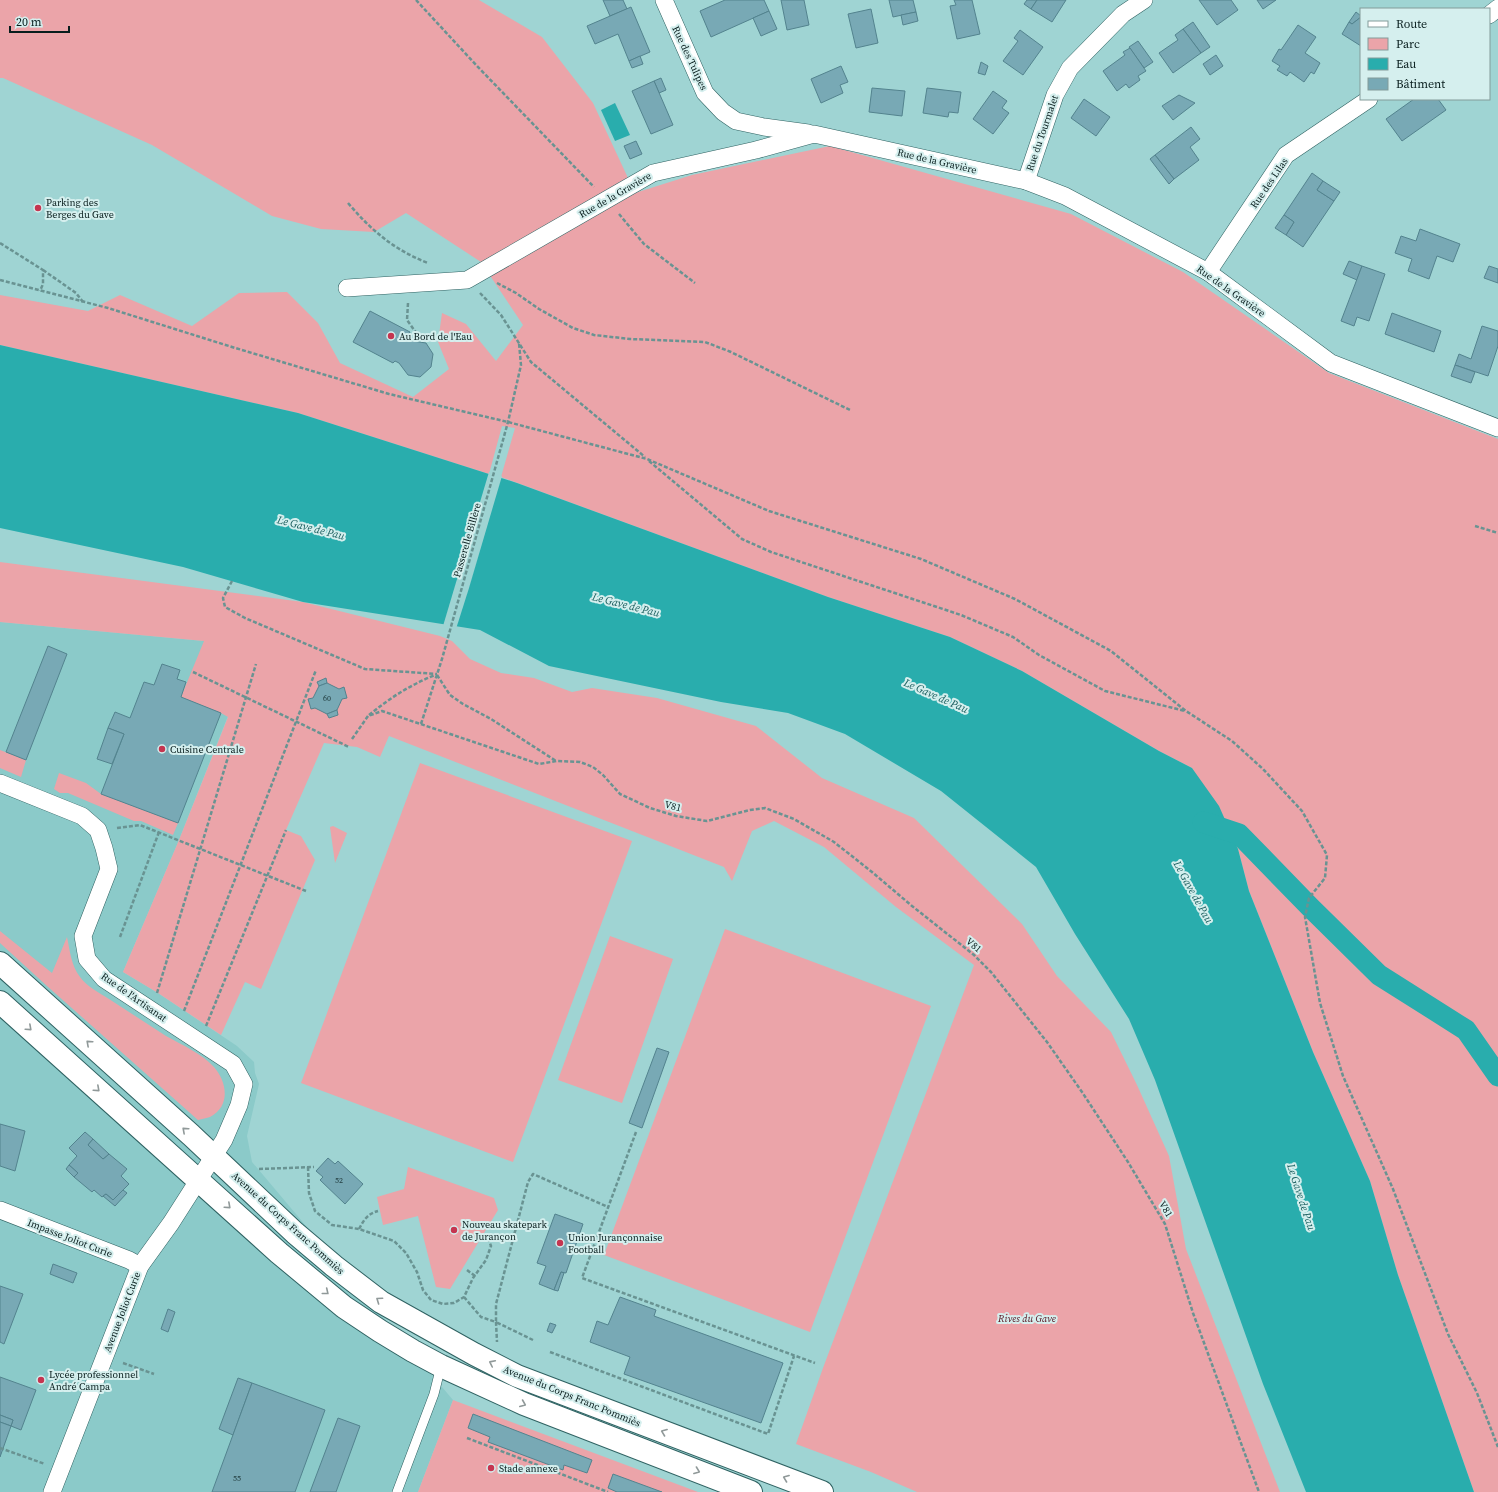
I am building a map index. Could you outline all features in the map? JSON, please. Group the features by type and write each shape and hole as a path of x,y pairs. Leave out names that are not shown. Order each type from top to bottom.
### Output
{"main road":[{"name":"Avenue du Corps Franc Pommiès","path":"0,963 207,1168 279,1253 344,1307 413,1352 524,1404 751,1492"},
{"name":"Avenue du Corps Franc Pommiès","path":"0,1002 207,1168 295,1233 334,1266 381,1302 517,1376 822,1492"}],"street":[{"name":"Rue des Tulipes","path":"664,0 705,93 723,112 736,121 764,127 814,134"},
{"name":"Rue du Tourmalet","path":"1026,181 1055,95 1070,68 1128,7 1144,0"},
{"path":"1490,14 1498,8"},
{"name":"Rue des Lilas","path":"1208,272 1286,156 1368,100"},
{"name":"Rue de la Gravière","path":"347,288 467,280 653,173 756,150 814,134 1026,181 1065,196 1208,272 1331,363 1498,428"},
{"path":"0,783 82,816 98,830"},
{"name":"Rue de l'Artisanat","path":"98,830 109,869 83,936 87,959 104,979 233,1064 244,1084 239,1105 227,1135 207,1168"},
{"name":"Avenue Joliot Curie","path":"52,1492 140,1266 171,1223 207,1168"},
{"name":"Impasse Joliot Curie","path":"0,1210 129,1260 140,1266"}],"lane":[{"path":"397,1492 434,1394 441,1366"}],"path":[{"path":"416,0 477,66 607,200 644,244 695,283"},
{"path":"0,243 76,292 83,302"},
{"path":"40,291 43,284 43,270"},
{"path":"0,280 108,308 389,394 508,422 647,459 769,510 921,559 1015,599 1111,652 1186,711 1232,741 1263,769 1302,811 1327,855 1325,878 1309,898 1305,916 1320,1003 1343,1076 1393,1189 1448,1334 1477,1393 1498,1447"},
{"path":"467,280 501,315 531,362 742,539 772,552 968,618 1013,637 1040,656 1105,691 1186,711"},
{"path":"408,284 406,320 420,338"},
{"path":"594,335 630,339 705,342 731,352 850,410"},
{"name":"Passerelle Billère","path":"421,724 442,658 507,427 521,365 519,343"},
{"path":"1475,526 1498,533"},
{"path":"232,581 223,598 225,608 245,618 364,669 437,674"},
{"path":"152,1011 256,664"},
{"path":"178,1028 295,721 316,670"},
{"path":"193,672 349,747"},
{"path":"352,738 368,716 393,696 419,681 437,674"},
{"path":"437,674 450,695 557,761"},
{"name":"V81","path":"368,716 382,711 539,764 557,761 580,762 592,767 603,775 620,794 650,808 676,816 707,821 750,810 765,808 794,819 834,842 974,955 991,972 1047,1042 1128,1162 1165,1224 1193,1313 1259,1492"},
{"path":"98,830 140,825 306,891"},
{"path":"199,1042 286,830"},
{"path":"120,937 160,832"},
{"path":"636,1132 582,1278 815,1363"},
{"path":"308,1167 309,1193 315,1210 332,1225 359,1229 394,1241 406,1253 417,1272 423,1290 431,1300 443,1304 454,1303 464,1297 475,1276 486,1260 491,1246 488,1238 483,1235"},
{"path":"254,1170 314,1167"},
{"path":"497,1349 496,1304 528,1182 533,1174 608,1207"},
{"path":"359,1229 364,1218 371,1213 378,1211"},
{"path":"467,1270 475,1276"},
{"path":"464,1297 481,1317 496,1322 533,1340"},
{"path":"550,1352 768,1434 794,1356"},
{"path":"104,1356 154,1374"},
{"path":"467,1438 608,1492"},
{"path":"0,1448 60,1469"}],"shaded area":[{"path":"0,622 204,641 221,713 228,716 179,840 123,972 158,993 237,1046 254,1062 255,1073 259,1084 247,1136 252,1162 453,1400 418,1492 0,1492"}],"green space":[{"path":"0,0 479,0 542,37 593,103 635,193 692,175 830,146 1071,214 1183,272 1329,373 1498,439 1498,1492 1474,1492 1398,1275 1370,1181 1313,1052 1249,891 1238,849 1192,768 1159,751 1022,671 950,637 828,597 501,477 515,428 502,426 489,474 298,413 0,345 0,295 88,311 120,295 192,326 239,293 287,292 318,323 340,363 413,397 449,369 438,342 442,313 466,324 496,361 523,325 481,262 406,213 374,232 321,229 272,216 152,145 3,78 0,78"},
{"name":"Rives du Gave","path":"0,562 303,602 440,636 452,641 470,659 501,673 534,678 572,692 592,688 657,698 756,726 822,778 914,818 1022,924 1057,976 1111,1032 1169,1156 1186,1249 1280,1492 917,1492 871,1472 796,1444 974,965 896,907 824,847 774,821 752,831 732,881 724,867 389,736 380,757 357,747 324,743 286,830 301,836 315,860 261,989 245,982 221,1035 158,993 123,972 179,840 228,717 181,697 204,641 0,622"},
{"path":"0,750 26,760 21,777 0,768"},
{"path":"420,763 632,841 513,1162 301,1083"},
{"path":"59,773 86,783 101,794 178,823 173,835 141,821 134,821 68,793 60,793 54,789"},
{"path":"333,826 347,833 335,863 330,827"},
{"path":"725,929 931,1006 810,1332 604,1255"},
{"path":"0,931 52,973 67,937 71,958 75,968 86,984 166,1036 197,1053 214,1067 222,1080 225,1094 221,1107 217,1112 210,1117 198,1120 0,943"},
{"path":"610,936 673,959 622,1103 558,1080"},
{"name":"Nouveau skatepark de Jurançon","path":"408,1167 494,1198 498,1210 450,1289 436,1287 418,1216 383,1225 377,1197 404,1189"},
{"path":"453,1400 698,1492 418,1492"}],"water":[{"path":"615,103 630,135 615,141 601,110"},
{"name":"Le Gave de Pau","path":"0,345 298,413 517,483 828,597 950,637 1022,671 1159,751 1192,768 1219,806 1238,849 1249,891 1313,1052 1370,1181 1398,1275 1474,1492 1306,1492 1263,1384 1155,1080 1129,1019 1075,934 1036,867 941,791 845,734 788,713 721,702 549,666 480,630 303,602 183,567 0,528"}],"pier":[{"path":"489,472 502,476 469,588 456,629 443,626"}],"building":[{"path":"603,0 623,0 627,9 610,16"},
{"path":"725,0 764,0 769,11 711,37 700,11"},
{"path":"781,0 804,0 809,25 787,30"},
{"path":"889,0 913,0 916,12 893,17"},
{"path":"954,0 972,0 980,34 957,39 950,6 956,5"},
{"path":"1027,0 1037,0 1031,9 1024,4"},
{"path":"1037,0 1066,0 1052,22 1031,9"},
{"path":"1199,0 1231,0 1238,10 1217,25"},
{"path":"1257,0 1276,0 1263,9"},
{"path":"631,7 650,52 629,61 618,34 595,44 587,26"},
{"path":"871,9 878,43 856,48 848,14"},
{"path":"769,11 777,29 761,36 753,18"},
{"path":"916,12 918,21 903,25 901,15"},
{"path":"1356,12 1360,15 1360,18 1352,24 1349,22"},
{"path":"1360,18 1360,45 1342,34 1349,22 1352,24"},
{"path":"1193,22 1210,47 1201,53 1183,29"},
{"path":"1298,25 1316,37 1305,53 1320,63 1314,74 1311,72 1304,82 1290,72 1287,76 1277,70 1280,66 1272,61 1279,49 1281,50"},
{"path":"1183,29 1201,53 1173,73 1159,53 1178,40 1175,35"},
{"path":"1020,30 1043,47 1023,75 1003,61 1018,41 1014,38"},
{"path":"1138,41 1153,62 1144,68 1129,47"},
{"path":"1130,48 1146,71 1138,76 1140,80 1129,88 1126,84 1117,91 1103,71 1125,55 1123,52"},
{"path":"1216,55 1223,66 1210,75 1203,64"},
{"path":"640,56 643,64 632,68 629,61"},
{"path":"981,62 988,66 985,75 978,73"},
{"path":"841,66 848,82 840,85 843,93 821,103 811,79"},
{"path":"661,78 666,90 659,93 654,81"},
{"path":"654,81 673,125 651,134 632,91"},
{"path":"872,88 905,91 902,116 869,112"},
{"path":"927,88 961,92 958,113 949,112 948,117 923,113"},
{"path":"993,91 1007,101 1002,108 1009,113 993,134 973,119"},
{"path":"1179,95 1195,103 1173,120 1162,106"},
{"path":"1084,99 1110,117 1096,136 1071,118"},
{"path":"1413,100 1439,100 1446,110 1402,141 1386,119"},
{"path":"1191,127 1200,139 1190,147 1199,160 1174,179 1155,155"},
{"path":"636,141 642,154 630,159 624,146"},
{"path":"1155,155 1174,179 1169,184 1150,159"},
{"path":"1312,173 1323,181 1317,190 1334,201 1303,247 1286,235 1294,222 1284,215"},
{"path":"1323,181 1340,192 1334,201 1317,190"},
{"path":"1284,215 1294,222 1286,235 1275,228"},
{"path":"1420,229 1460,244 1453,262 1437,256 1429,279 1408,271 1412,259 1395,253 1401,236 1416,241"},
{"path":"1349,261 1362,266 1357,280 1343,274"},
{"path":"1362,266 1385,274 1369,321 1357,317 1354,326 1341,321"},
{"path":"1489,266 1498,269 1498,283 1484,278"},
{"path":"370,311 410,332 407,338 413,341 426,343 433,354 431,367 420,377 408,375 399,363 395,361 393,363 353,342"},
{"path":"1392,313 1441,331 1434,352 1385,334"},
{"path":"1482,326 1498,331 1498,346 1488,376 1455,365 1459,354 1471,359"},
{"path":"1455,365 1475,372 1471,383 1451,376"},
{"path":"48,646 67,654 26,760 6,752"},
{"name":"Cuisine Centrale","path":"162,664 180,670 177,679 186,682 181,697 221,713 178,823 101,794 124,734 108,728 115,712 130,718 144,682 154,685"},
{"path":"326,678 327,683 319,686 317,682"},
{"path":"327,683 339,689 344,687 347,698 342,699 337,710 327,714 315,708 311,709 308,699 313,698 319,686"},
{"path":"337,710 338,715 329,718 327,714"},
{"path":"108,728 124,734 112,764 97,759"},
{"path":"657,1048 669,1052 642,1128 629,1123"},
{"path":"0,1124 25,1131 15,1171 0,1166"},
{"path":"85,1132 93,1139 88,1145 103,1159 109,1154 127,1169 121,1176 129,1184 113,1200 106,1194 102,1197 94,1190 92,1192 74,1177 78,1173 69,1165 77,1156 69,1148"},
{"path":"93,1139 109,1154 103,1159 88,1145"},
{"path":"328,1158 335,1164 338,1161 363,1184 345,1204 320,1180 323,1177 316,1171"},
{"path":"69,1165 78,1173 74,1177 66,1169"},
{"path":"123,1190 127,1193 115,1206 103,1196 106,1194 113,1200"},
{"name":"Union Jurançonnaise Football","path":"555,1214 583,1224 566,1273 561,1272 554,1290 539,1284 546,1266 537,1263"},
{"path":"53,1264 77,1273 73,1283 50,1274"},
{"path":"561,1272 564,1273 558,1291 554,1290"},
{"path":"0,1286 23,1294 4,1344 0,1342"},
{"path":"620,1297 656,1310 654,1316 783,1363 761,1423 624,1374 630,1357 590,1342 597,1321 608,1325"},
{"path":"168,1309 175,1312 168,1332 161,1329"},
{"path":"550,1323 556,1325 552,1333 547,1331"},
{"path":"0,1377 36,1390 21,1430 11,1426 13,1420 0,1415"},
{"path":"238,1378 252,1383 233,1435 219,1429"},
{"path":"252,1383 325,1410 295,1492 212,1492"},
{"path":"473,1414 592,1460 587,1473 564,1465 563,1470 488,1442 490,1437 468,1428"},
{"path":"0,1415 13,1420 11,1426 0,1422"},
{"path":"338,1418 360,1426 336,1492 310,1492"},
{"path":"0,1422 11,1426 0,1457"},
{"path":"613,1474 662,1492 617,1492 608,1488"}],"waterway":[{"path":"1203,822 1239,834 1379,975 1466,1030 1498,1076"}],"place":[{"name":"Parking des Berges du Gave","path":"38,208"},
{"name":"Au Bord de l'Eau","path":"391,336"},
{"name":"Cuisine Centrale","path":"162,749"},
{"name":"Nouveau skatepark de Jurançon","path":"454,1230"},
{"name":"Union Jurançonnaise Football","path":"560,1243"},
{"name":"Lycée professionnel André Campa","path":"41,1380"},
{"name":"Stade annexe","path":"491,1468"}]}
